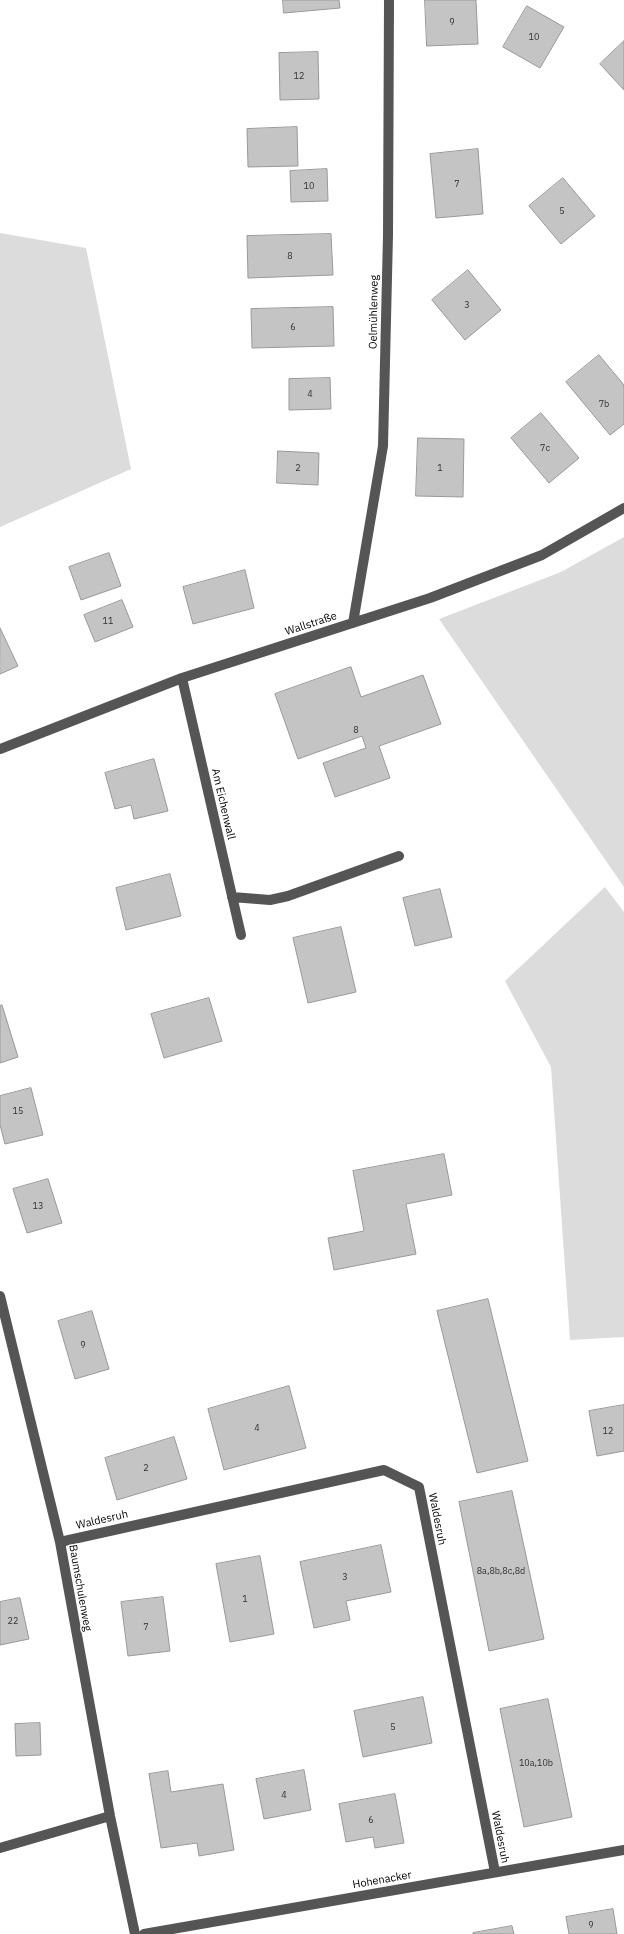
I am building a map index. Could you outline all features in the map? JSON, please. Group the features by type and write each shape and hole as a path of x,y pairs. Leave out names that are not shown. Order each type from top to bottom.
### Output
{"street":[{"name":"Oelmühlenweg","path":"353,623 383,446 388,235 388,0"},
{"name":"Wallstraße","path":"0,749 182,678 430,598 542,555 624,508"},
{"name":"Am Eichenwall","path":"182,678 241,935"},
{"path":"232,897 270,900 288,896 399,856"},
{"name":"Baumschulenweg","path":"0,1296 60,1542 110,1816 135,1934"},
{"name":"Waldesruh","path":"60,1542 384,1470 419,1487 495,1872"},
{"path":"0,1848 110,1816"},
{"name":"Hohenacker","path":"144,1934 624,1850"}],"shaded area":[{"path":"0,233 86,248 131,469 0,527"},
{"path":"624,537 624,887 439,619 561,572"},
{"path":"605,887 624,912 624,1337 570,1340 551,1067 505,981"}],"building":[{"path":"283,0 339,0 340,8 284,13"},
{"path":"425,0 476,0 478,44 427,46"},
{"path":"527,6 564,27 540,68 503,47"},
{"path":"624,41 624,90 600,64"},
{"path":"318,52 319,99 280,100 279,53"},
{"path":"297,127 298,166 248,167 247,129"},
{"path":"478,149 483,214 436,218 430,154"},
{"path":"327,169 328,201 291,202 290,171"},
{"path":"563,178 595,216 561,244 529,206"},
{"path":"331,234 333,275 248,278 247,236"},
{"path":"468,270 501,310 465,340 432,300"},
{"path":"333,307 334,346 252,348 251,309"},
{"path":"599,355 624,385 624,424 610,435 566,382"},
{"path":"330,378 331,409 289,410 289,379"},
{"path":"541,413 579,458 549,483 511,438"},
{"path":"418,438 464,439 463,497 416,496"},
{"path":"278,451 319,453 318,485 277,483"},
{"path":"109,553 121,586 81,600 69,567"},
{"path":"245,570 254,608 193,624 183,587"},
{"path":"122,600 133,627 95,642 84,615"},
{"path":"0,628 18,666 0,674"},
{"path":"351,667 361,697 423,675 441,724 379,746 390,778 335,797 323,763 366,748 362,736 298,759 275,694"},
{"path":"154,759 168,811 134,819 131,805 115,809 105,773"},
{"path":"170,874 181,916 126,930 116,888"},
{"path":"440,889 452,937 415,946 403,898"},
{"path":"341,927 356,992 308,1003 293,938"},
{"path":"209,998 222,1041 164,1058 151,1014"},
{"path":"2,1005 18,1057 0,1063 0,1006"},
{"path":"31,1088 43,1135 5,1144 0,1125 0,1096"},
{"path":"444,1154 452,1195 406,1204 416,1254 334,1270 328,1238 364,1231 353,1171"},
{"path":"48,1179 62,1223 27,1233 13,1189"},
{"path":"488,1299 528,1461 477,1473 437,1311"},
{"path":"92,1311 109,1369 75,1379 58,1321"},
{"path":"289,1386 306,1448 224,1470 208,1409"},
{"path":"624,1405 624,1451 597,1456 589,1411"},
{"path":"174,1437 187,1479 117,1500 105,1458"},
{"path":"512,1491 544,1639 489,1651 459,1502"},
{"path":"381,1545 391,1592 346,1601 350,1620 314,1628 300,1562"},
{"path":"260,1556 274,1634 230,1642 216,1564"},
{"path":"163,1597 170,1651 128,1656 121,1602"},
{"path":"20,1598 29,1639 0,1645 0,1602"},
{"path":"423,1697 432,1743 363,1757 354,1711"},
{"path":"548,1699 572,1817 524,1827 500,1709"},
{"path":"40,1723 41,1755 16,1756 15,1724"},
{"path":"304,1770 311,1810 264,1819 256,1779"},
{"path":"168,1771 171,1792 223,1784 234,1850 199,1856 197,1843 161,1848 149,1774"},
{"path":"395,1794 404,1843 375,1848 373,1837 346,1842 339,1804"},
{"path":"613,1909 617,1934 569,1934 566,1917"},
{"path":"512,1926 514,1934 473,1934 473,1933"}]}
